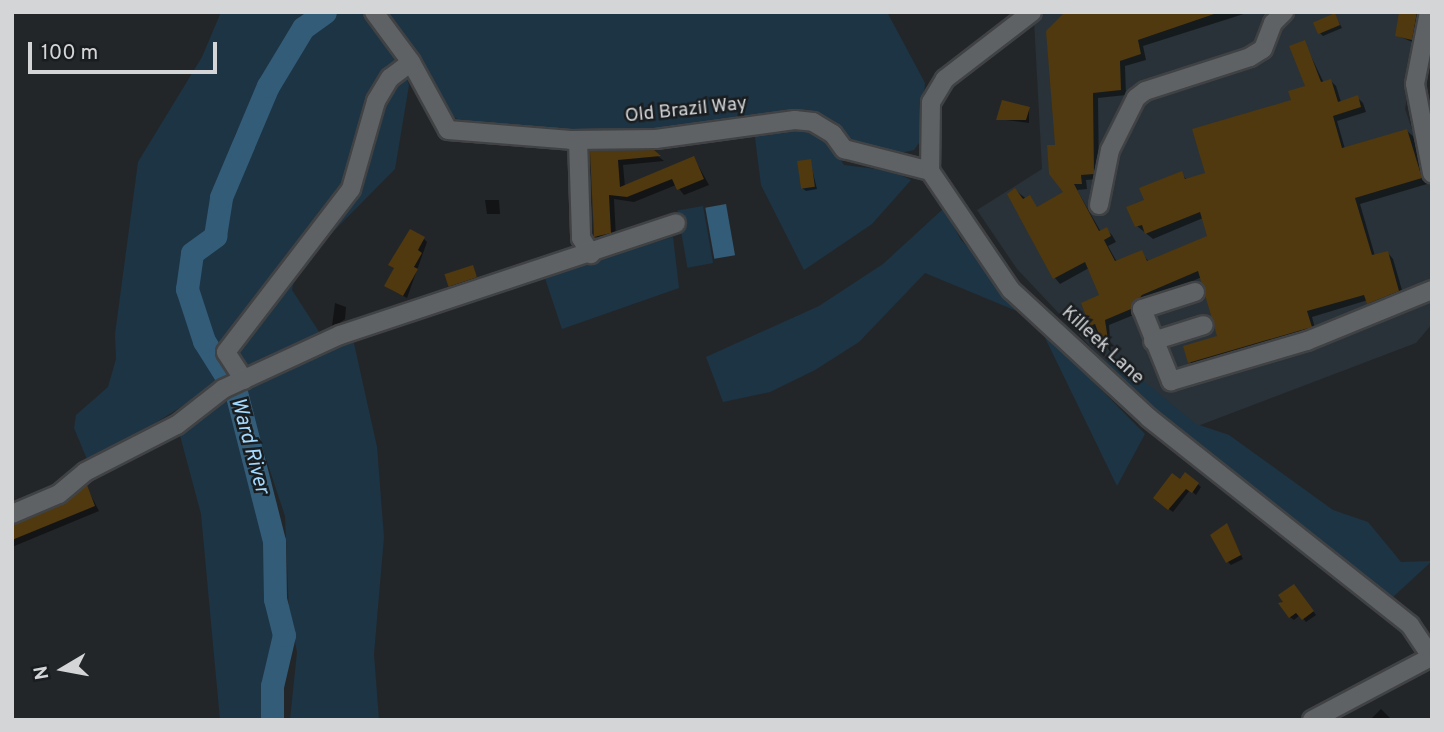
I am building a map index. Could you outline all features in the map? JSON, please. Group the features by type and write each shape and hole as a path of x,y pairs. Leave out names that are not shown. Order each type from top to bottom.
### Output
{"street":[{"name":"Old Brazil Way","path":"374,12 411,62 448,130 578,140 656,139 795,120 813,122 834,135 844,149 930,171"},
{"path":"930,171 931,102 945,79 1032,12"},
{"path":"1099,205 1110,150 1136,98 1145,91 1250,57 1263,49 1273,23 1284,12"},
{"path":"1429,12 1415,84 1432,173"},
{"path":"226,352 351,189 376,101 390,78 411,62"},
{"path":"578,140 581,239 591,254"},
{"name":"Killeek Lane","path":"930,171 1011,290 1149,418 1410,625 1432,658"},
{"path":"12,514 60,494 85,472 177,425 235,384 340,335 591,254 676,223"},
{"path":"1195,292 1142,309 1171,381 1307,341 1432,289"},
{"path":"1153,341 1204,325"},
{"path":"216,336 226,352 235,384"},
{"path":"1312,720 1432,658"}],"shaded area":[{"path":"221,12 316,12 299,25 261,81 235,135 211,228 183,253 182,291 192,335 218,384 89,464 74,428 76,415 108,387 116,359 115,334 138,162 202,57"},
{"path":"331,12 367,12 396,52 409,85 395,169 322,243 315,245 295,275 292,290 323,338 232,380 206,339 189,289 194,253 218,237 224,199 271,87 304,30"},
{"path":"383,12 887,12 925,83 921,140 914,150 896,154 854,143 830,124 806,113 751,116 650,133 556,133 464,123 446,112"},
{"path":"1043,12 1422,12 1405,109 1432,187 1432,324 1416,343 1174,435 1017,269 977,210 1042,169 1034,20"},
{"path":"805,126 828,140 844,165 892,171 911,180 872,224 804,270 761,185 754,130 777,132"},
{"path":"726,204 735,255 714,259 705,208"},
{"path":"703,206 713,263 687,268 677,211"},
{"path":"944,208 961,240 1036,319 925,273 859,342 815,370 770,392 723,402 706,357 819,306 883,264"},
{"path":"673,237 679,288 562,329 544,275"},
{"path":"1036,319 1145,434 1117,486"},
{"path":"353,339 377,447 384,537 374,654 379,720 290,720 297,652 289,612 285,516 242,386"},
{"path":"1118,360 1196,424 1229,435 1333,510 1368,522 1401,562 1432,561 1393,597 1161,425 1100,362"},
{"path":"230,392 271,539 272,603 279,633 270,720 220,720 201,514 178,428"}],"building":[{"path":"1065,12 1220,12 1138,40 1141,54 1120,61 1121,90 1093,93 1094,174 1081,175 1082,184 1074,184 1099,231 1107,227 1111,236 1104,240 1115,261 1142,250 1147,261 1207,236 1200,212 1145,234 1142,225 1135,227 1126,207 1144,200 1139,188 1182,171 1185,179 1205,173 1192,129 1291,100 1288,91 1305,86 1289,46 1305,40 1321,82 1331,79 1338,102 1358,95 1361,107 1333,116 1342,148 1407,129 1422,178 1355,198 1372,255 1388,251 1399,291 1367,304 1364,295 1307,311 1312,327 1188,363 1183,346 1217,336 1198,271 1142,295 1131,309 1105,320 1109,347 1104,348 1095,324 1090,326 1081,303 1099,295 1085,262 1053,279 1007,194 1015,188 1023,199 1030,195 1037,207 1063,192 1049,174 1047,145 1055,145 1046,31"},
{"path":"1399,12 1417,12 1412,40 1395,36"},
{"path":"1335,13 1340,25 1318,34 1313,22"},
{"path":"1002,100 1030,107 1026,120 996,120"},
{"path":"654,150 661,156 618,160 620,187 694,156 704,179 677,190 672,179 627,197 609,195 611,233 594,237 590,151"},
{"path":"811,159 815,187 801,189 797,161"},
{"path":"410,229 425,237 418,250 422,253 414,267 418,269 403,296 384,286 394,268 388,265"},
{"path":"473,265 477,277 448,287 444,274"},
{"path":"1185,472 1199,483 1192,493 1186,489 1168,510 1153,498 1172,473 1180,479"},
{"path":"87,485 95,506 12,540 12,525 63,504"},
{"path":"1227,523 1241,555 1226,563 1210,535"},
{"path":"1294,584 1314,611 1302,620 1296,613 1289,618 1278,603 1283,602 1278,595"}],"waterway":[{"name":"Ward River","path":"272,720 272,686 284,635 275,599 274,541 236,392 204,341 187,289 192,253 215,236 221,197 268,86 303,28 325,12"}]}
